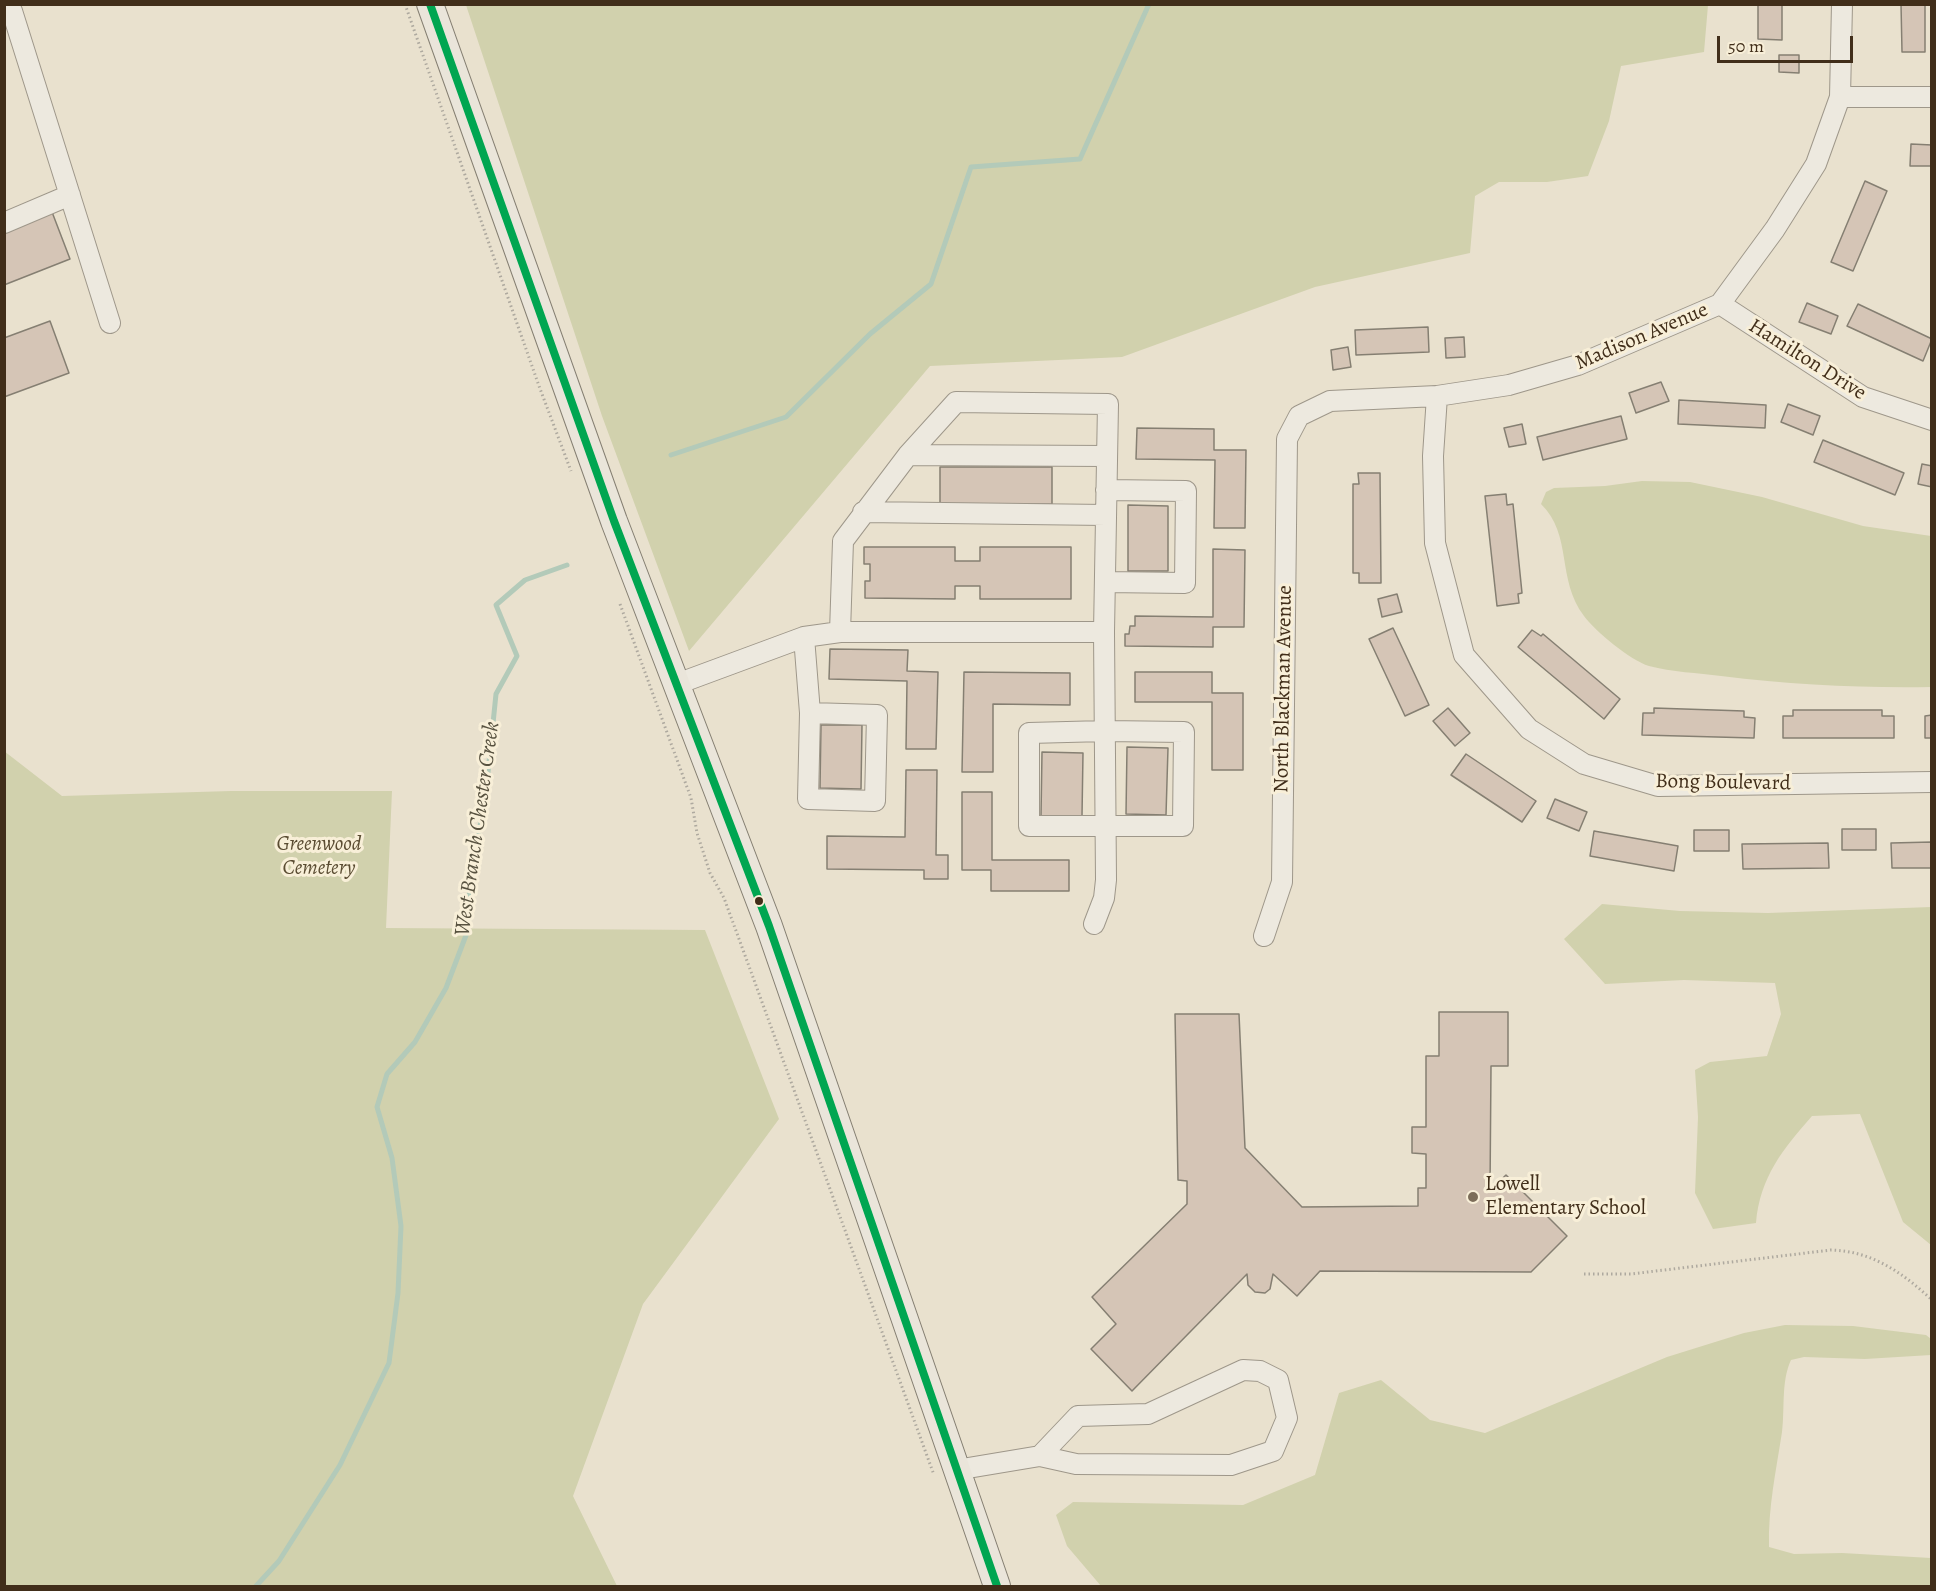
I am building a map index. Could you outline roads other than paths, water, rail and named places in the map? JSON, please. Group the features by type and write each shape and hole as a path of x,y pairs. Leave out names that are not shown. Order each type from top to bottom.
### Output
{"main road":[{"path":"430,4 614,521 769,926 946,1476 997,1587"}],"street":[{"name":"Madison Avenue","path":"1287,439 1299,416 1330,401 1437,396 1509,385 1578,366 1720,304 1775,229 1816,164 1840,97 1842,4"},
{"path":"12,11 110,323"},
{"path":"1840,97 1932,98"},
{"path":"4,223 70,195"},
{"name":"Hamilton Drive","path":"1720,304 1863,398 1932,420"},
{"name":"Bong Boulevard","path":"1437,396 1432,456 1435,543 1464,655 1529,729 1584,764 1658,786 1932,782"},
{"path":"840,632 843,541 908,455 956,402 1108,404 1104,632 1106,825 1104,898 1094,924"},
{"name":"North Blackman Avenue","path":"1264,936 1282,882 1287,439"},
{"path":"908,455 1107,456"},
{"path":"1105,582 1185,583 1186,491 1107,490"},
{"path":"863,512 1106,514"},
{"path":"677,684 804,637 840,632 1104,632"},
{"path":"804,637 810,713 808,799 875,801 877,715 810,713"},
{"path":"1105,732 1184,732 1182,826 1029,825 1029,733 1105,732"},
{"path":"946,1476 1041,1456 1076,1464 1231,1465 1273,1451 1287,1418 1278,1380 1260,1371 1243,1370 1149,1414 1078,1416 1041,1456"}],"waterway":[{"name":"West Branch Chester Creek","path":"671,455 786,417 870,334 931,284 971,167 1080,159 1149,4"},
{"name":"West Branch Chester Creek","path":"256,1586 279,1561 340,1465 389,1363 398,1293 401,1226 392,1158 377,1107 387,1074 415,1042 446,988 468,930 470,874 485,802 496,694 517,656 496,605 525,580 567,565"}],"place":[{"name":"Lowell Elementary School","path":"1473,1197"}],"park label":[{"name":"Greenwood Cemetery","path":"319,857"}]}
